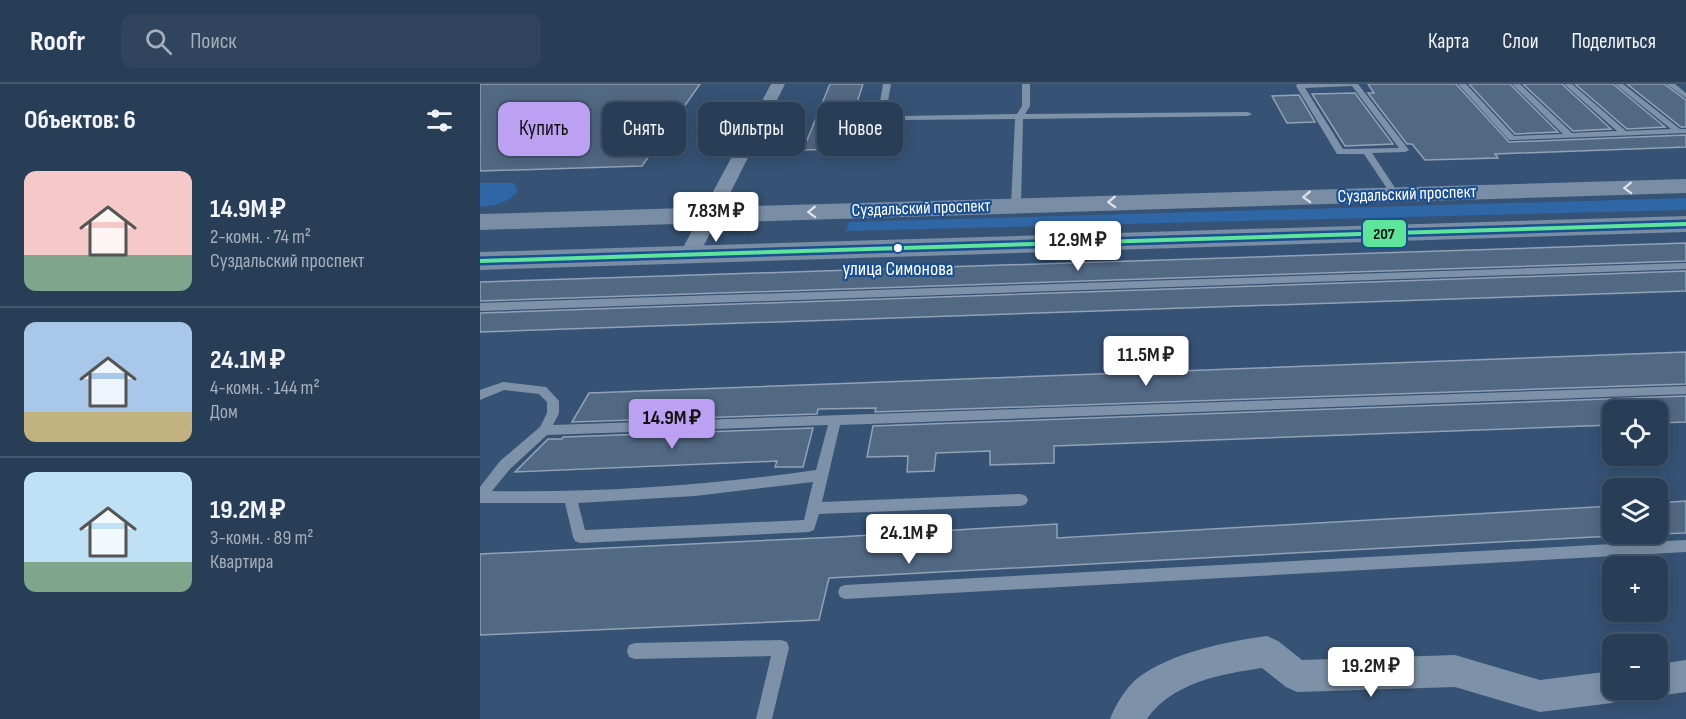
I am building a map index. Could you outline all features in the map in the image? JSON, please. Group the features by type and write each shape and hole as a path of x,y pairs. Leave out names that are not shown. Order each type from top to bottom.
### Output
{"main road":[{"name":"Суздальский проспект","path":"480,222 1686,186"},
{"name":"Суздальский проспект","path":"480,261 1686,224"}],"street":[{"path":"689,255 778,84"},
{"path":"1127,719 1150,689 1173,676 1240,655 1267,652 1297,675 1455,671 1540,696 1602,688"},
{"path":"1668,679 1686,676"}],"lane":[{"path":"887,84 883,107 888,114 901,118 1248,114"},
{"path":"1016,205 1019,118 1026,106 1026,84"},
{"path":"1354,84 1405,150 1366,151 1340,152 1300,86 1354,84"},
{"path":"1462,84 1512,138 1683,132"},
{"path":"1516,84 1570,136"},
{"path":"1568,84 1625,134"},
{"path":"1619,84 1683,132"},
{"path":"1670,84 1686,96"},
{"path":"1366,151 1395,194"},
{"path":"480,307 1686,266"},
{"path":"480,395 503,386 542,390 553,401 553,413 544,430 505,465 480,497"},
{"path":"544,430 1686,390"},
{"path":"570,498 580,537 809,526 835,420"},
{"path":"480,497 570,498 681,491 823,476"},
{"path":"812,508 1021,500"},
{"path":"845,592 1686,546"},
{"path":"635,651 781,648 764,719"}],"shaded area":[{"path":"480,183 514,183 518,191 501,203 480,207"},
{"path":"1686,198 1686,210 846,231 849,222"}],"building":[{"path":"480,84 700,84 686,104 602,102 602,156 649,156 642,166 480,171"},
{"path":"830,84 863,84 857,102 823,102"},
{"path":"1368,84 1456,84 1509,142 1686,135 1686,147 1495,154 1498,158 1425,160 1412,144 1407,144 1368,93 1374,93"},
{"path":"1469,84 1510,84 1558,132 1515,134"},
{"path":"1523,84 1562,84 1611,129 1573,131"},
{"path":"1575,84 1613,84 1665,127 1627,129"},
{"path":"1627,84 1664,84 1686,100 1686,127 1681,127"},
{"path":"1355,93 1393,144 1345,146 1312,94"},
{"path":"1299,95 1315,122 1287,123 1272,96"},
{"path":"817,116 817,150 805,150"},
{"path":"1686,243 1686,261 480,301 480,282"},
{"path":"1686,271 1686,291 480,332 480,313"},
{"path":"1686,352 1686,384 875,412 876,408 818,409 817,414 572,422 589,393"},
{"path":"1686,396 1686,422 1668,423 1668,400 1602,400 1602,425 1054,446 1054,463 990,465 990,451 936,453 934,471 907,472 908,456 867,457 873,426"},
{"path":"813,428 803,467 775,467 777,461 515,472 548,439"},
{"path":"1686,501 1686,533 1668,534 1668,502"},
{"path":"1602,507 1602,537 829,578 819,620 480,635 480,554 1057,524 1057,538"}],"transit line":[{"name":"207","path":"480,261 1686,224"}],"place":[{"name":"улица Симонова","path":"898,248"}]}
